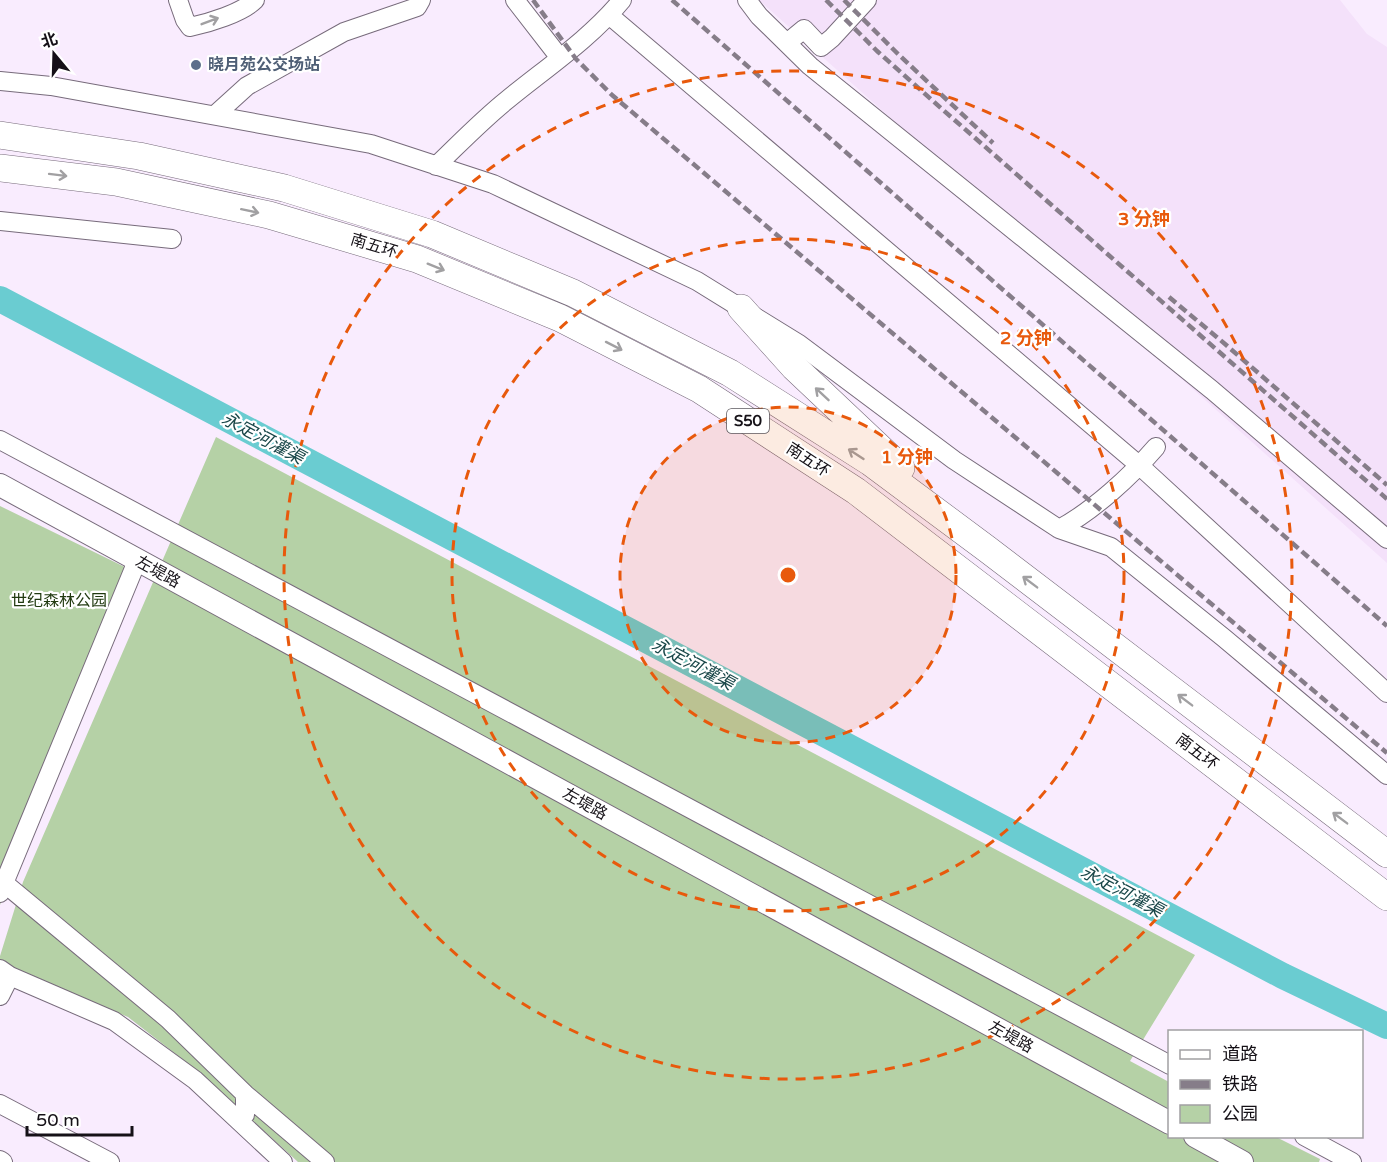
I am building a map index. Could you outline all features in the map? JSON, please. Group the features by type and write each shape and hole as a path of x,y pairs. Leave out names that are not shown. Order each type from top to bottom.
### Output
{"highway":[{"name":"南五环","path":"0,135 139,156 284,188 432,234 573,292 730,373 870,462 1387,854"},
{"name":"南五环","path":"0,168 116,182 269,215 417,259 560,318 699,389 856,491 1387,897"},
{"path":"741,308 794,367 987,549"}],"main road":[{"name":"左堤路","path":"0,485 1168,1122"},
{"path":"1197,1138 1242,1162"}],"street":[{"path":"178,0 190,27 238,11 255,0"},
{"path":"215,115 247,86 344,32 417,7 422,0"},
{"path":"515,0 560,58"},
{"path":"436,166 504,102 560,58 609,15 622,0"},
{"path":"747,0 759,16 810,66 1212,390 1387,539"},
{"path":"787,43 804,29 821,47 867,0"},
{"path":"609,15 1140,466 1387,693"},
{"path":"0,81 51,86 371,144 493,184 697,281 799,344 954,460 1059,529 1111,547 1224,638 1387,775"},
{"path":"0,221 172,239"},
{"path":"0,440 1168,1064"},
{"path":"1059,529 1081,517 1140,466 1156,447"},
{"path":"137,561 1,886 168,1019 245,1094 325,1162"},
{"path":"0,996 5,973 114,1022 195,1080 283,1162"},
{"path":"245,1094 245,1115"},
{"path":"0,1104 110,1162"},
{"path":"1306,1138 1352,1162"}],"shaded area":[{"path":"759,0 1340,0 1367,34 1387,47 1387,563"}],"green space":[{"path":"216,437 1195,955 1130,1061 1168,1081 1168,1138 1278,1138 1320,1159 1319,1162 298,1162 204,1076 128,1017 0,965 0,956 23,882"},
{"name":"世纪森林公园","path":"0,506 133,571 0,905"}],"waterway":[{"name":"永定河灌渠","path":"0,299 1283,976 1387,1026"}],"railway":[{"path":"533,0 576,59 612,95 1387,753"},
{"path":"672,0 1387,626"},
{"path":"826,0 877,51 942,109 1387,499"},
{"path":"844,0 993,143"},
{"path":"1169,297 1387,485"}],"place":[{"name":"晓月苑公交场站","path":"196,65"}]}
